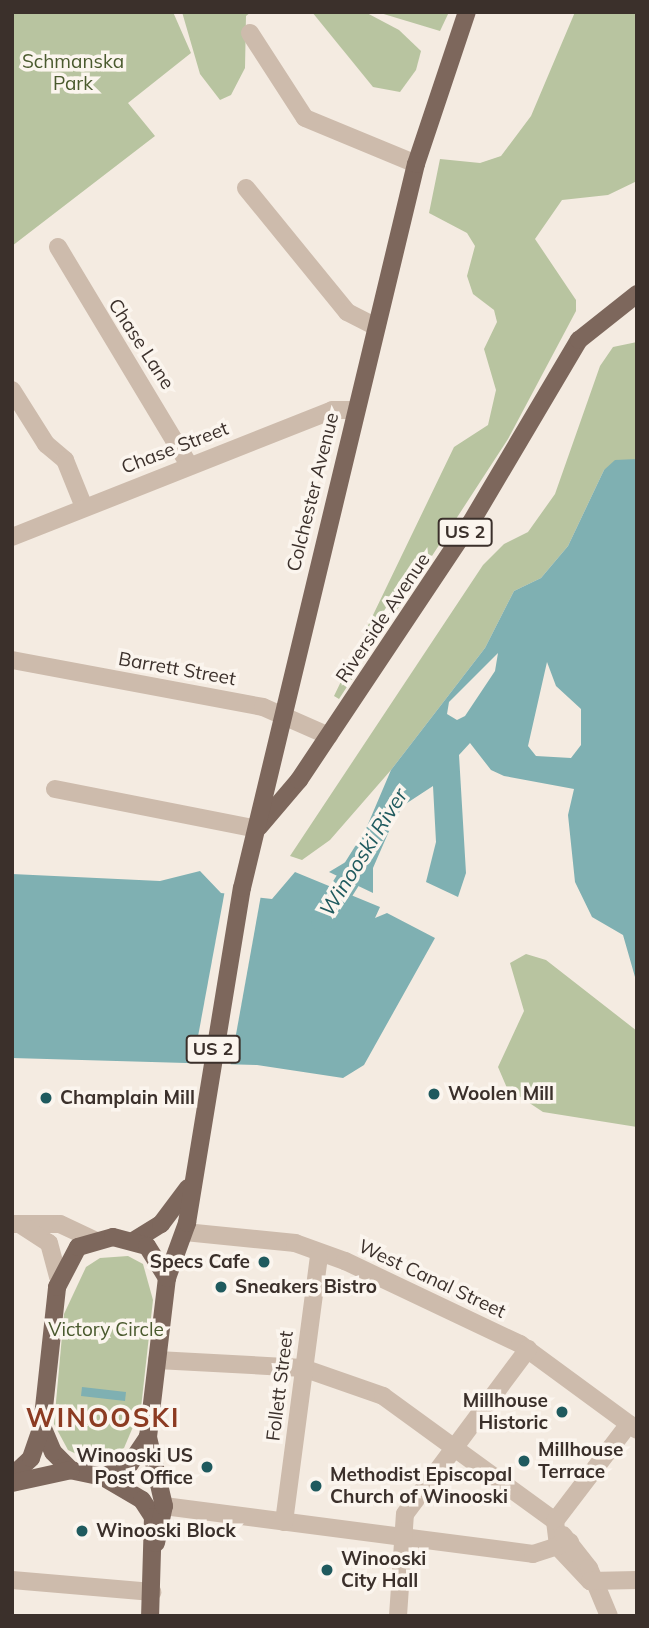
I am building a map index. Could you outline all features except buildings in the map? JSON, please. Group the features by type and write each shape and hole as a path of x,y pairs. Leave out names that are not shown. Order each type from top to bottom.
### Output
{"main road":[{"name":"Colchester Avenue","path":"188,1188 250,855 280,712 416,164 467,12"},
{"name":"Riverside Avenue","path":"257,829 329,736 515,455 579,340 637,294"},
{"name":"US 2","path":"150,1616 156,1544 164,1506 148,1437 165,1361 167,1278 185,1231 188,1188"},
{"name":"US 2","path":"135,1240 161,1224 188,1188"},
{"path":"12,1476 32,1458 43,1426 58,1278 71,1253 94,1240 135,1240 154,1251 167,1278"},
{"path":"43,1426 53,1452 71,1470"},
{"path":"103,1477 129,1465 148,1437"},
{"name":"US 2","path":"71,1470 103,1477 145,1504 156,1544"},
{"path":"12,1483 71,1470"}],"street":[{"path":"250,33 305,118 416,164"},
{"path":"247,188 347,312 376,327"},
{"name":"Chase Lane","path":"58,247 188,465"},
{"path":"12,390 46,444 65,460 84,507"},
{"name":"Chase Street","path":"12,537 332,410 355,410"},
{"name":"Barrett Street","path":"12,660 280,712 329,736"},
{"path":"55,789 257,829"},
{"path":"17,1224 60,1224 94,1240"},
{"path":"17,1224 49,1243 58,1278"},
{"name":"West Canal Street","path":"185,1231 295,1243 319,1256 345,1261 528,1349 633,1427"},
{"name":"Follett Street","path":"284,1522 319,1256"},
{"path":"398,1616 405,1514 528,1349"},
{"path":"165,1361 303,1368 383,1396 456,1446 560,1535 609,1616"},
{"path":"164,1506 533,1554 560,1535 633,1427"},
{"path":"12,1580 152,1592"},
{"path":"590,1581 637,1580"}],"green space":[{"name":"Schmanska Park","path":"12,12 173,12 191,53 128,103 155,136 12,246"},
{"path":"182,12 251,12 246,16 245,68 231,95 220,100 200,74"},
{"path":"312,12 365,12 399,30 421,51 416,70 400,92 373,87"},
{"path":"377,12 449,12 440,31"},
{"path":"575,12 637,12 637,181 608,195 562,200 535,239 576,300 576,311 508,439 339,699 334,696 454,447 488,425 496,390 484,349 497,322 494,310 473,294 467,276 475,246 467,233 429,213 440,159 480,163 501,156 531,116"},
{"path":"637,342 637,459 604,470 568,546 541,578 514,591 485,648 391,770 330,840 302,860 290,856 483,565 504,544 528,532 555,494 600,366 613,347"},
{"path":"526,954 546,960 637,1031 637,1127 543,1112 507,1088 498,1067 524,1011 510,963"},
{"name":"Victory Circle","path":"128,1256 143,1264 153,1300 141,1408 124,1448 91,1461 68,1450 54,1424 64,1314 86,1267 100,1258"}],"water":[{"path":"637,459 637,984 623,935 592,917 575,882 568,815 574,789 504,776 491,770 470,743 459,755 466,873 458,897 426,882 436,842 433,786 404,805 393,822 373,868 373,893 329,872 354,857 391,770 485,648 514,591 541,578 568,546 604,470 615,460","holes":["498,653 495,671 465,716 457,720 447,714 449,702","547,662 556,686 581,709 581,745 571,758 536,756 528,746"]},
{"path":"200,871 221,893 272,899 295,872 380,907 375,918 387,913 435,938 364,1065 343,1078 257,1065 12,1058 12,874 160,881"},
{"path":"82,1387 126,1392 125,1401 81,1396"}],"pier":[{"path":"225,890 261,895 230,1068 192,1069"}],"waterway":[{"name":"Winooski River","path":"323,920 365,853"}],"place":[{"name":"Woolen Mill","path":"434,1094"},
{"name":"Champlain Mill","path":"46,1098"},
{"name":"Specs Cafe","path":"264,1262"},
{"name":"Sneakers Bistro","path":"221,1287"},
{"name":"Millhouse Historic","path":"562,1412"},
{"name":"Millhouse Terrace","path":"524,1461"},
{"name":"Winooski US Post Office","path":"207,1467"},
{"name":"Methodist Episcopal Church of Winooski","path":"316,1486"},
{"name":"Winooski Block","path":"82,1531"},
{"name":"Winooski City Hall","path":"327,1570"}],"district":[{"name":"WINOOSKI","path":"103,1418"}]}
